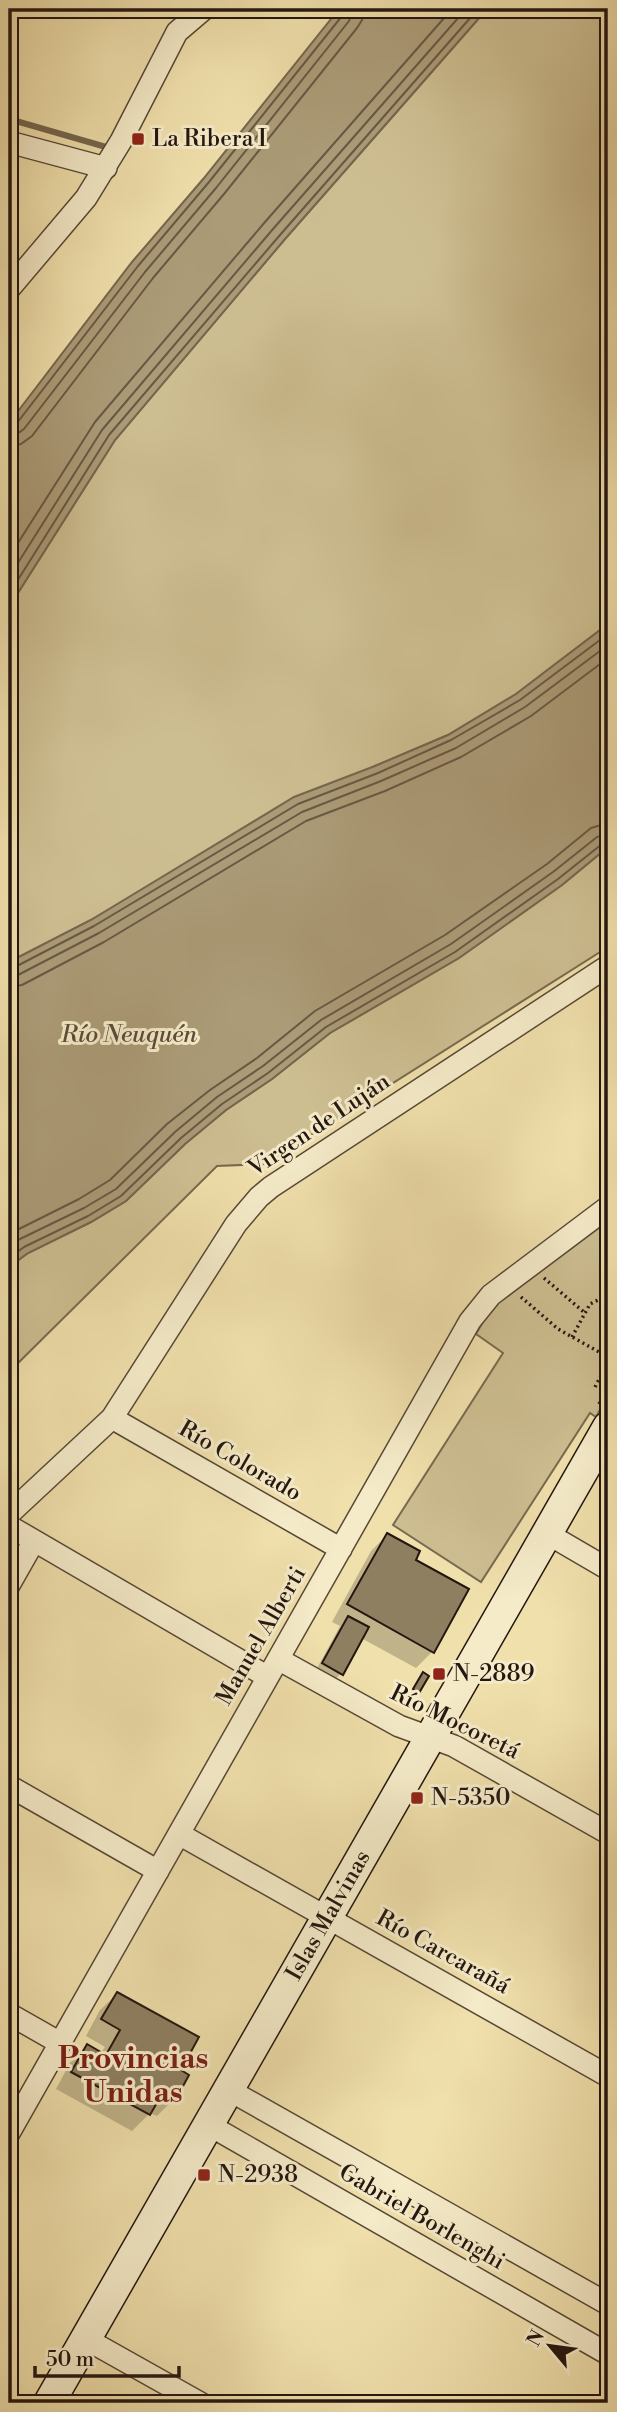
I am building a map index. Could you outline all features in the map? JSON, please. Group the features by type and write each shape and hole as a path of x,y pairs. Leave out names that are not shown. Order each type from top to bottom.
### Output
{"main road":[{"name":"Islas Malvinas","path":"49,2403 548,1534 603,1416"}],"street":[{"path":"9,289 65,225 106,168 177,32 204,9"},
{"path":"9,142 106,168"},
{"name":"Virgen de Luján","path":"9,1514 112,1418 236,1224 259,1197 608,966"},
{"name":"Manuel Alberti","path":"9,2133 466,1328 479,1308 504,1285 608,1207"},
{"name":"Río Colorado","path":"112,1418 341,1549"},
{"name":"Río Mocoretá","path":"9,1526 273,1668 399,1726 454,1746 608,1833"},
{"path":"548,1534 608,1569"},
{"path":"9,1585 34,1541"},
{"path":"9,1786 158,1871"},
{"name":"Río Carcarañá","path":"179,1834 608,2076"},
{"path":"9,2014 60,2043"},
{"name":"Gabriel Borlenghi","path":"229,2090 608,2304"},
{"name":"Gabriel Borlenghi","path":"209,2125 608,2354"},
{"path":"86,2339 200,2403"}],"path":[{"path":"542,1277 585,1313"},
{"path":"518,1294 558,1329 608,1357"},
{"path":"572,1336 590,1304 604,1297 608,1299"},
{"path":"595,1387 608,1363"},
{"path":"603,1416 608,1387"}],"shaded area":[{"path":"487,9 608,9 608,624 516,694 448,735 375,766 189,862 91,920 9,962 9,607 115,440 285,239"},
{"path":"608,847 608,947 265,1164 217,1166 9,1372 9,1267 28,1253 91,1222 126,1201 185,1144 226,1110 272,1079 330,1033 459,958 562,885"},
{"path":"608,1221 608,1395 596,1417 590,1413 481,1582 393,1525 503,1353 476,1334 491,1308"}],"water":[{"path":"339,9 487,9 285,239 115,440 9,607 9,423 132,262 204,178"},
{"name":"Río Neuquén","path":"608,624 608,847 562,885 459,958 330,1033 272,1079 226,1110 185,1144 126,1201 91,1222 28,1253 9,1267 9,962 91,920 294,797 448,735 516,694"}],"building":[{"path":"387,1533 420,1551 416,1560 469,1589 434,1653 347,1604"},
{"path":"348,1616 369,1627 343,1675 322,1663"},
{"path":"423,1672 429,1676 419,1693 413,1689"},
{"path":"117,1992 199,2037 181,2070 189,2075 175,2101 162,2094 150,2115 71,2072 87,2044 106,2055 120,2030 101,2019"}],"waterway":[{"path":"9,119 106,147"}],"place":[{"name":"La Ribera I","path":"138,139"},
{"name":"N-2889","path":"439,1674"},
{"name":"N-5350","path":"417,1798"},
{"name":"N-2938","path":"204,2175"}],"district":[{"name":"Provincias Unidas","path":"133,2076"}]}
